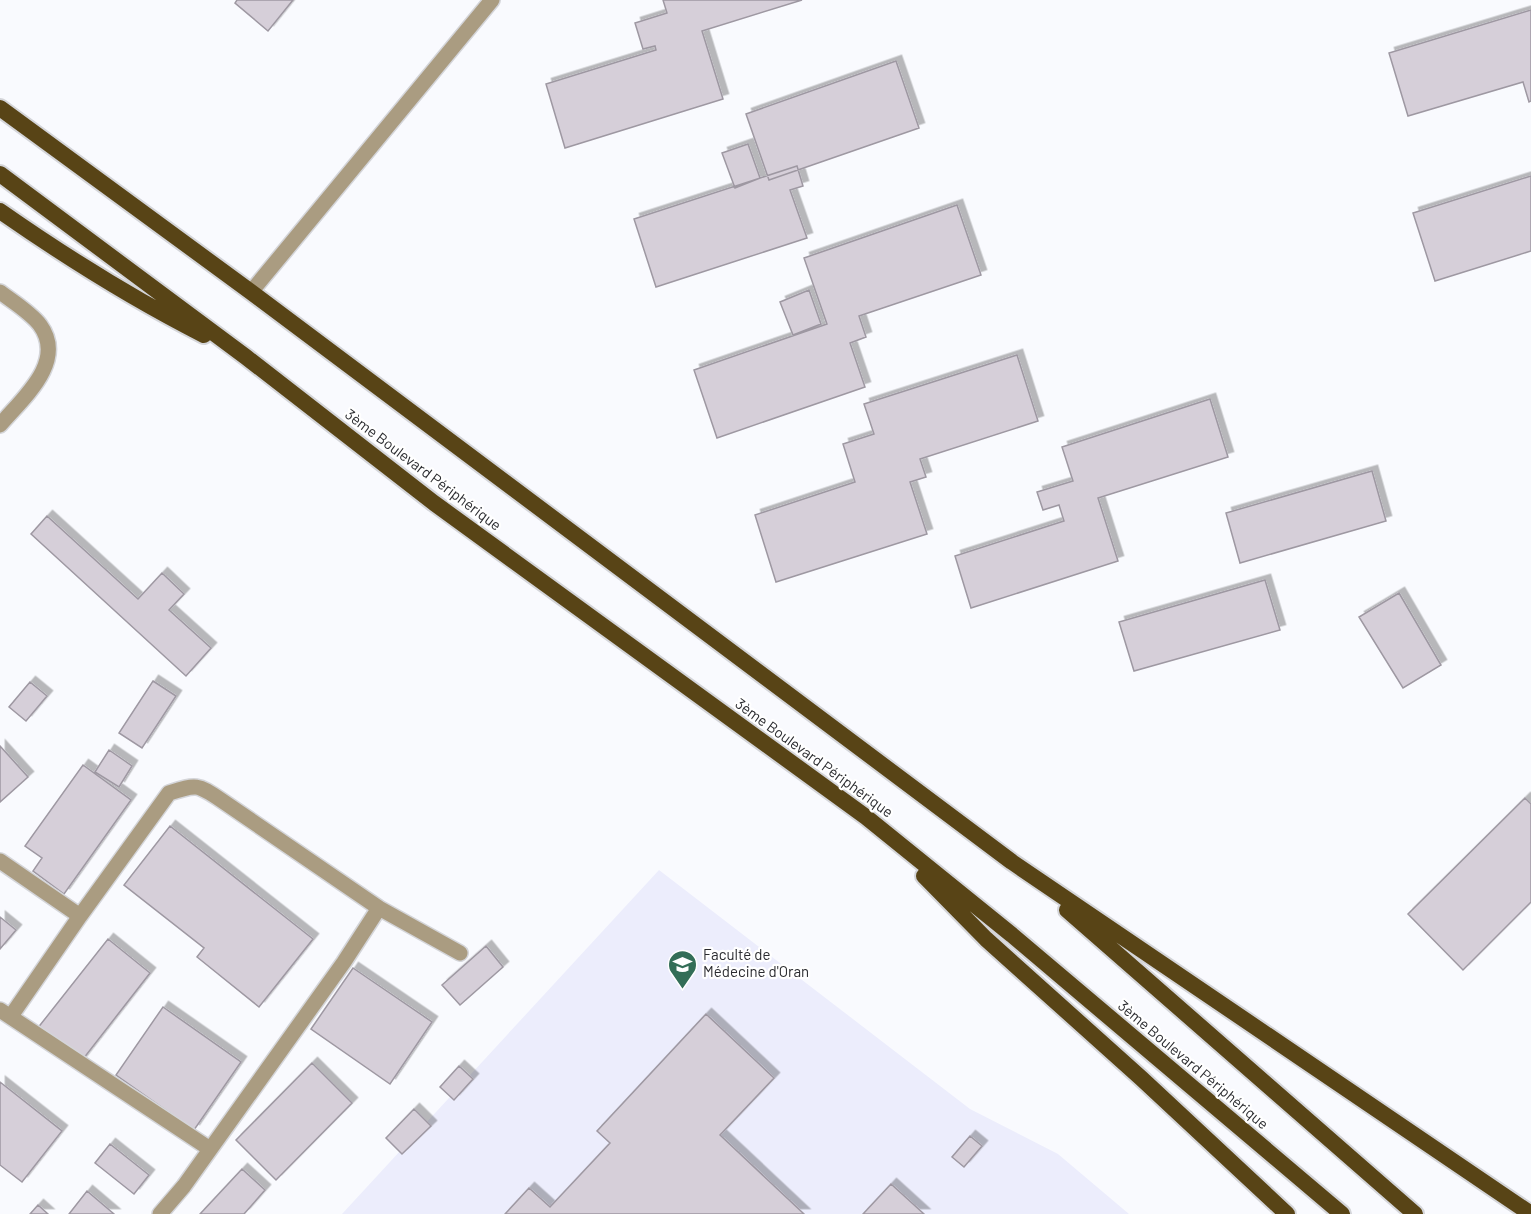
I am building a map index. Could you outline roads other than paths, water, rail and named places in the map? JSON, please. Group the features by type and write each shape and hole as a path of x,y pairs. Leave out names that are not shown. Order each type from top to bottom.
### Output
{"highway":[{"path":"0,98 119,196"},
{"path":"0,108 251,292 1012,862 1531,1214"},
{"name":"3ème Boulevard Périphérique","path":"0,174 246,357 434,503 866,817 1012,935 1342,1214"},
{"name":"3ème Boulevard Périphérique","path":"0,211 55,249 155,310 246,357"},
{"path":"866,817 986,939 1141,1078 1287,1214"},
{"path":"1012,862 1415,1214"}],"street":[{"path":"251,292 492,0"},
{"path":"0,292 39,324 45,334 48,357 39,378 0,425"},
{"path":"210,1149 6,1013 169,793 192,786 203,788 379,908 460,953"},
{"path":"0,861 80,916"},
{"path":"160,1214 184,1186 344,962 379,908"}],"place":[{"name":"Faculté de Médecine d'Oran","path":"682,990"}]}
